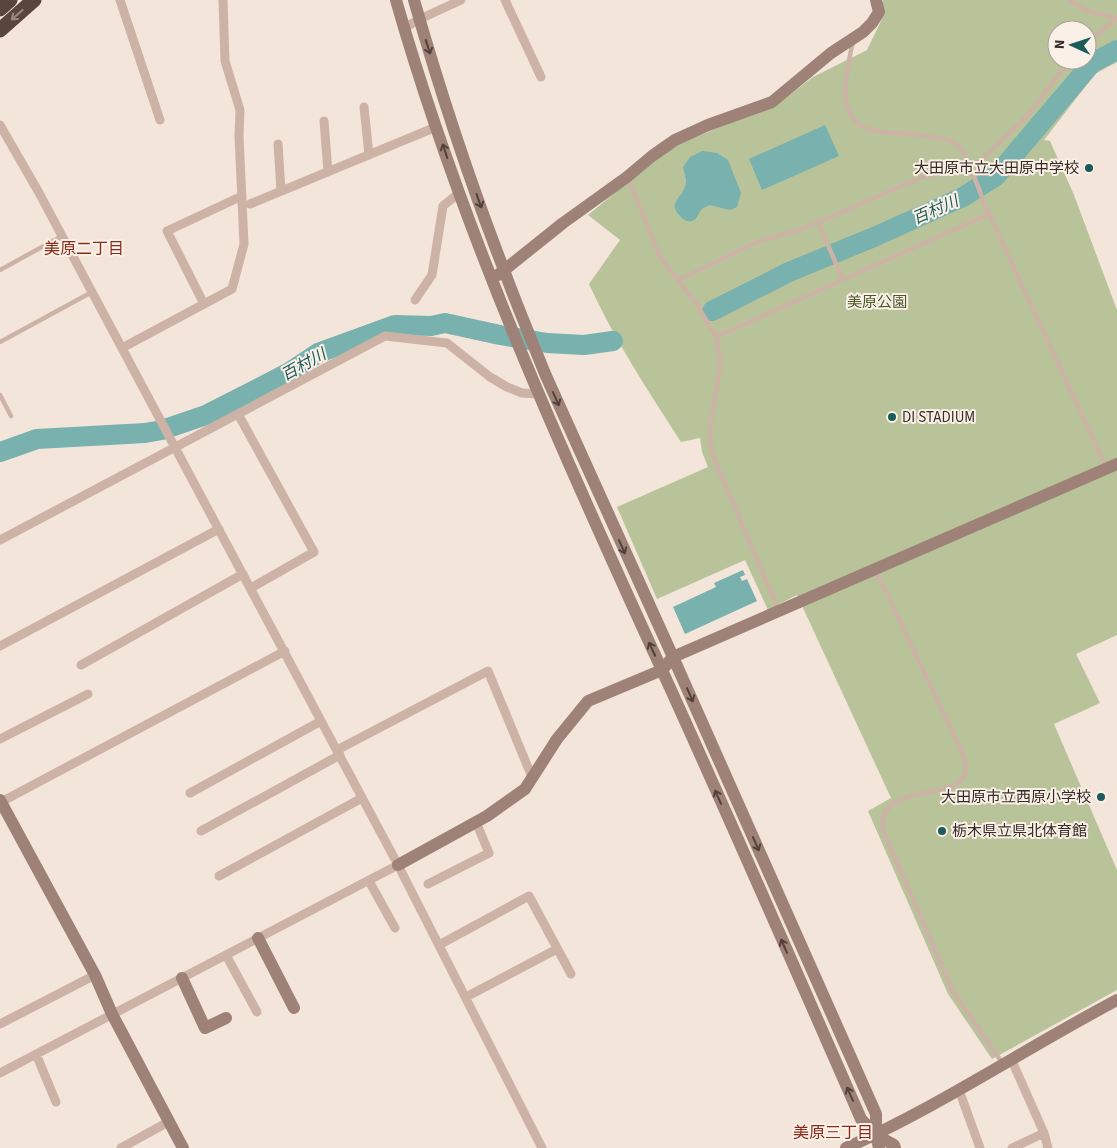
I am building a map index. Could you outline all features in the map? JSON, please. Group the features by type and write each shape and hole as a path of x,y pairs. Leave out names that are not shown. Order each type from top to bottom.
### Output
{"highway":[{"path":"0,9 10,0"},
{"path":"0,30 34,0"}],"street":[{"path":"120,0 160,120"},
{"path":"122,348 232,289 244,244 240,110 225,61 223,0"},
{"path":"396,0 459,194 491,281 538,394 861,1119 876,1135 894,1145 895,1148"},
{"path":"414,0 468,173 537,354 876,1114 876,1135 879,1148"},
{"path":"404,28 461,0"},
{"path":"505,0 541,77"},
{"path":"491,281 562,223 675,140 708,125 772,102 831,53 863,32 877,17 879,12 876,0"},
{"path":"364,107 369,155"},
{"path":"324,121 328,172"},
{"path":"0,125 62,236 285,651 439,944 542,1148"},
{"path":"250,204 436,126"},
{"path":"278,144 282,191"},
{"path":"415,300 432,275 443,206 459,194"},
{"path":"204,304 167,231 242,196"},
{"path":"0,540 385,336 447,343 490,377 507,387 522,393 538,394"},
{"path":"238,414 314,552 251,588"},
{"path":"0,1073 369,881 476,822 525,790 557,738 588,701 662,670 673,657 1112,466"},
{"path":"0,646 219,529"},
{"path":"81,665 243,574"},
{"path":"184,1148 1,801 285,651"},
{"path":"201,831 488,670 532,777"},
{"path":"0,739 88,694"},
{"path":"190,793 321,721"},
{"path":"220,876 362,798"},
{"path":"428,884 489,853 476,822"},
{"path":"369,881 395,928"},
{"path":"439,944 529,896 571,974"},
{"path":"258,938 294,1008"},
{"path":"466,997 557,948"},
{"path":"226,955 256,1012"},
{"path":"0,1024 94,975"},
{"path":"182,978 205,1028 226,1018"},
{"path":"846,1148 876,1135 959,1090 1117,1000"},
{"path":"36,1054 56,1102"},
{"path":"1008,1063 1044,1133 1048,1148"},
{"path":"959,1090 980,1148"},
{"path":"121,1148 170,1121"},
{"path":"1012,1148 1044,1133"}],"lane":[{"path":"1069,0 1088,11 1117,18"},
{"path":"1097,35 1117,18"},
{"path":"853,38 846,96 847,109 853,119 861,126 882,132 946,139 958,144 970,166 984,204 1112,466"},
{"path":"678,280 757,242 818,222 922,177 954,172 978,163 1027,116 1062,70"},
{"path":"627,177 660,257 696,303 716,337 720,356 719,375 711,419 710,440 713,456 779,612"},
{"path":"716,337 989,214"},
{"path":"818,222 843,280"},
{"path":"0,270 62,236"},
{"path":"0,342 92,292"},
{"path":"0,395 11,416"},
{"path":"875,568 963,754 966,770 962,779 955,786 909,796 897,802 885,812 882,828 954,991 1008,1063"}],"green space":[{"name":"美原公園","path":"883,0 1117,0 1117,62 1095,74 1044,140 1050,141 1074,195 1117,310 1117,635 1076,654 1100,703 1054,724 1117,870 1117,990 992,1059 948,994 868,811 891,798 797,595 768,610 745,560 657,599 617,507 708,467 702,452 700,438 681,442 620,345 589,284 620,240 588,215 650,164 677,145 782,101 813,77 867,50 882,19"}],"water":[{"path":"825,125 839,156 762,190 749,159"},
{"path":"702,151 717,153 728,160 741,193 737,207 730,210 709,205 702,209 694,220 687,221 677,212 675,204 686,183 683,167 690,157"},
{"path":"743,570 745,575 740,577 742,581 747,579 757,601 685,634 673,607 716,587 714,583"}],"waterway":[{"name":"百村川","path":"712,311 789,272 874,237 963,197 996,176 1092,63 1117,50"},
{"name":"百村川","path":"0,452 37,439 145,433 162,430 206,415 288,373 318,353 395,325 431,326 445,323 547,343 584,345 613,341"}],"place":[{"name":"大田原市立大田原中学校","path":"1089,168"},
{"name":"DI STADIUM","path":"892,417"},
{"name":"大田原市立西原小学校","path":"1101,797"},
{"name":"栃木県立県北体育館","path":"942,831"}],"district":[{"name":"美原二丁目","path":"84,248"},
{"name":"美原三丁目","path":"833,1132"}]}
